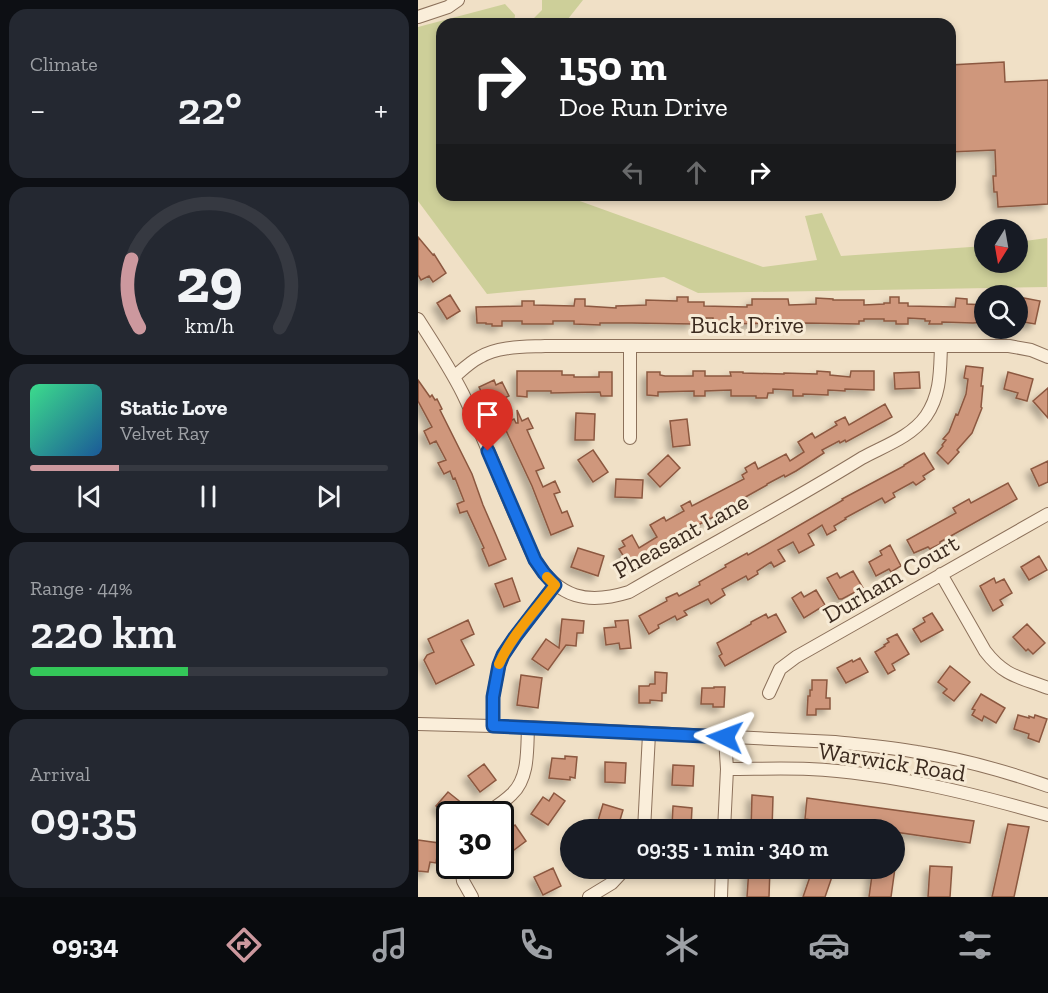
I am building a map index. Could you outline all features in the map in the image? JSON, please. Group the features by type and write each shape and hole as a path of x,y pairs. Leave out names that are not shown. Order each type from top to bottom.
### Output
{"street":[{"path":"418,17 448,7 458,0"},
{"name":"Pheasant Lane","path":"418,319 454,377 497,469 535,560 555,585 566,591 595,598 607,598 629,592 914,428 925,418 939,390 941,346"},
{"name":"Buck Drive","path":"454,377 492,351 545,346 1009,346 1031,350 1048,357"},
{"path":"630,347 630,438"},
{"name":"Durham Court","path":"769,693 778,672 796,657 1048,514"},
{"path":"941,574 992,660 1009,674 1048,688"},
{"path":"493,726 493,697 503,655 555,585"},
{"path":"418,724 835,742 915,751 988,767 1048,786"},
{"path":"503,801 513,793 524,775 528,728"},
{"path":"645,819 649,734"},
{"path":"725,737 727,768 725,819"},
{"name":"Warwick Road","path":"727,768 810,769 856,773 938,786 1048,816"},
{"path":"463,879 472,897"},
{"path":"589,897 616,879"},
{"path":"721,897 722,879"}],"green space":[{"path":"542,0 583,0 569,18 534,18 542,10"},
{"path":"505,4 515,15 515,18 452,18"},
{"path":"436,22 436,201 580,201 763,267 817,260 805,216 822,213 841,256 974,247 974,273 1028,273 1028,241 1047,238 1047,287 974,285 974,288 698,293 664,277 487,294 418,201 418,27"}],"building":[{"path":"1004,62 1005,82 1048,80 1048,204 998,207 993,176 996,176 995,150 956,152 956,65"},
{"path":"418,237 434,254 446,273 433,282 429,276 421,280 418,275"},
{"path":"450,295 460,311 447,319 437,303"},
{"path":"677,297 688,297 688,302 704,302 704,306 747,307 747,305 752,305 752,299 788,299 789,305 816,304 816,298 864,300 864,305 890,303 890,297 899,297 899,303 908,303 908,306 955,307 956,298 967,299 967,304 974,304 974,323 929,324 930,321 925,321 925,319 908,318 908,324 896,324 896,321 884,321 884,319 864,319 864,321 859,321 859,324 713,324 713,318 693,318 693,324 600,323 600,325 553,321 553,324 522,324 522,321 502,321 502,326 492,326 492,324 477,323 476,307 522,306 522,301 534,301 534,305 574,306 575,299 585,299 585,306 616,308 616,306 646,305 646,300 677,301"},
{"path":"1028,299 1040,301 1035,324 1028,323"},
{"path":"966,366 983,368 982,408 972,433 948,464 937,453 946,440 943,439 949,432 956,414 958,415 966,394 968,379 964,378"},
{"path":"517,371 562,371 562,375 574,375 574,377 599,377 599,372 612,372 612,396 601,396 600,392 527,391 527,397 517,396"},
{"path":"693,371 705,371 705,376 731,376 730,372 817,374 817,371 850,377 851,371 874,371 874,390 828,390 828,395 793,396 793,390 773,389 773,393 768,393 767,398 731,396 731,390 705,391 705,396 694,396 694,391 658,392 658,396 647,395 647,372 660,372 660,375 665,376 693,376"},
{"path":"919,372 920,388 895,389 894,373"},
{"path":"1008,372 1033,379 1027,401 1016,398 1018,393 1004,389"},
{"path":"418,380 430,397 432,395 435,400 437,399 442,409 440,410 472,474 506,559 489,566 482,549 484,548 467,511 460,513 457,504 464,501 455,478 453,479 450,471 444,474 438,463 446,460 436,441 430,444 424,431 432,427 418,401"},
{"path":"494,380 496,385 502,382 509,396 498,401 500,406 490,410 479,387"},
{"path":"1048,388 1048,418 1033,401"},
{"path":"885,404 892,417 846,442 845,440 840,443 839,441 822,450 824,453 796,471 767,484 724,509 725,511 675,537 629,565 619,549 625,546 622,541 632,535 639,548 657,537 650,525 664,517 666,521 684,511 681,506 690,501 692,506 744,479 742,475 747,472 745,468 755,462 758,469 786,454 790,461 804,452 798,442 812,433 815,438 837,425 835,422 845,417 849,425"},
{"path":"517,410 522,421 528,418 533,428 527,430 544,468 536,471 543,487 555,481 560,492 554,494 562,513 567,511 573,526 551,535 532,486 503,424 514,419 518,423"},
{"path":"576,413 595,414 594,440 575,440"},
{"path":"687,419 690,445 673,447 670,421"},
{"path":"593,450 608,472 593,482 578,460"},
{"path":"924,453 934,469 923,476 925,479 916,485 913,482 893,493 895,497 885,503 882,498 845,518 834,526 836,530 827,535 822,525 808,534 814,545 799,553 793,542 778,550 785,561 774,567 771,562 748,580 746,576 722,589 725,595 711,604 708,599 684,611 687,615 677,620 675,616 658,625 659,628 649,634 639,616 667,601 666,598 677,593 679,596 700,585 699,582 726,567 725,565 747,553 748,555"},
{"path":"668,455 680,468 660,487 648,474"},
{"path":"1048,461 1048,482 1039,486 1031,469"},
{"path":"616,479 643,480 642,498 615,497"},
{"path":"1008,483 1017,499 940,544 914,553 907,540 956,513 953,508 969,499 971,503"},
{"path":"890,545 901,566 891,572 889,569 876,576 869,562 882,555 880,551"},
{"path":"578,548 604,556 598,576 571,567"},
{"path":"1039,556 1047,570 1029,580 1021,567"},
{"path":"853,571 863,588 839,599 827,578 837,573 840,578"},
{"path":"512,578 520,601 504,607 495,584"},
{"path":"994,578 996,583 1004,579 1012,593 1000,600 1003,605 993,611 980,586"},
{"path":"816,590 825,605 804,618 792,598 801,592 804,597"},
{"path":"932,613 943,630 921,642 913,629 925,622 923,618"},
{"path":"766,614 768,618 776,614 786,632 725,666 719,656 722,654 717,643"},
{"path":"562,619 584,621 583,633 577,633 576,646 566,645 548,670 532,659 546,639 559,648"},
{"path":"468,620 474,634 461,640 474,665 436,684 424,660 427,655 434,652 428,639"},
{"path":"628,620 631,648 620,649 619,643 606,645 604,628 616,627 615,621"},
{"path":"1027,624 1045,643 1033,654 1028,649 1026,651 1013,637"},
{"path":"897,634 909,654 892,664 895,670 888,674 875,652 889,642 887,639"},
{"path":"860,658 868,672 846,683 837,668"},
{"path":"950,666 970,682 954,701 943,693 947,689 938,682"},
{"path":"655,672 667,673 666,693 662,693 662,701 650,700 650,703 639,703 639,686 655,684"},
{"path":"521,675 542,678 538,708 517,705"},
{"path":"812,680 827,680 826,698 830,698 830,709 816,709 816,715 807,715 808,696 812,690"},
{"path":"725,687 724,707 701,704 702,688"},
{"path":"981,694 1005,708 996,723 984,716 982,721 972,715 975,710 972,709"},
{"path":"1018,715 1034,718 1035,715 1047,719 1039,742 1028,738 1029,734 1014,729"},
{"path":"565,756 577,757 575,778 570,777 570,780 549,778 552,758 565,759"},
{"path":"605,762 626,763 625,783 605,782"},
{"path":"484,764 496,780 480,792 468,776"},
{"path":"673,765 694,766 693,786 672,785"},
{"path":"448,792 459,801 440,801"},
{"path":"554,793 565,801 548,825 531,814 543,797 549,801"},
{"path":"752,795 773,797 772,819 751,819"},
{"path":"807,798 974,821 970,843 905,833 905,819 805,819"},
{"path":"603,804 623,810 620,819 598,819"},
{"path":"673,806 692,808 691,819 672,819"},
{"path":"1008,824 1029,827 1014,897 992,897"},
{"path":"514,826 526,841 514,850"},
{"path":"418,840 436,843 436,863 430,862 428,872 418,871"},
{"path":"930,866 952,867 950,897 928,897"},
{"path":"553,868 561,886 543,895 534,877"},
{"path":"748,879 770,879 769,897 747,897"},
{"path":"809,879 831,879 825,897 803,897"},
{"path":"871,879 893,879 891,897 869,897"}],"slow traffic":[{"path":"499,664 515,637 555,585 547,577"}],"route":[{"path":"488,451 535,560 555,585 503,655 495,679 493,726 725,737"}]}
